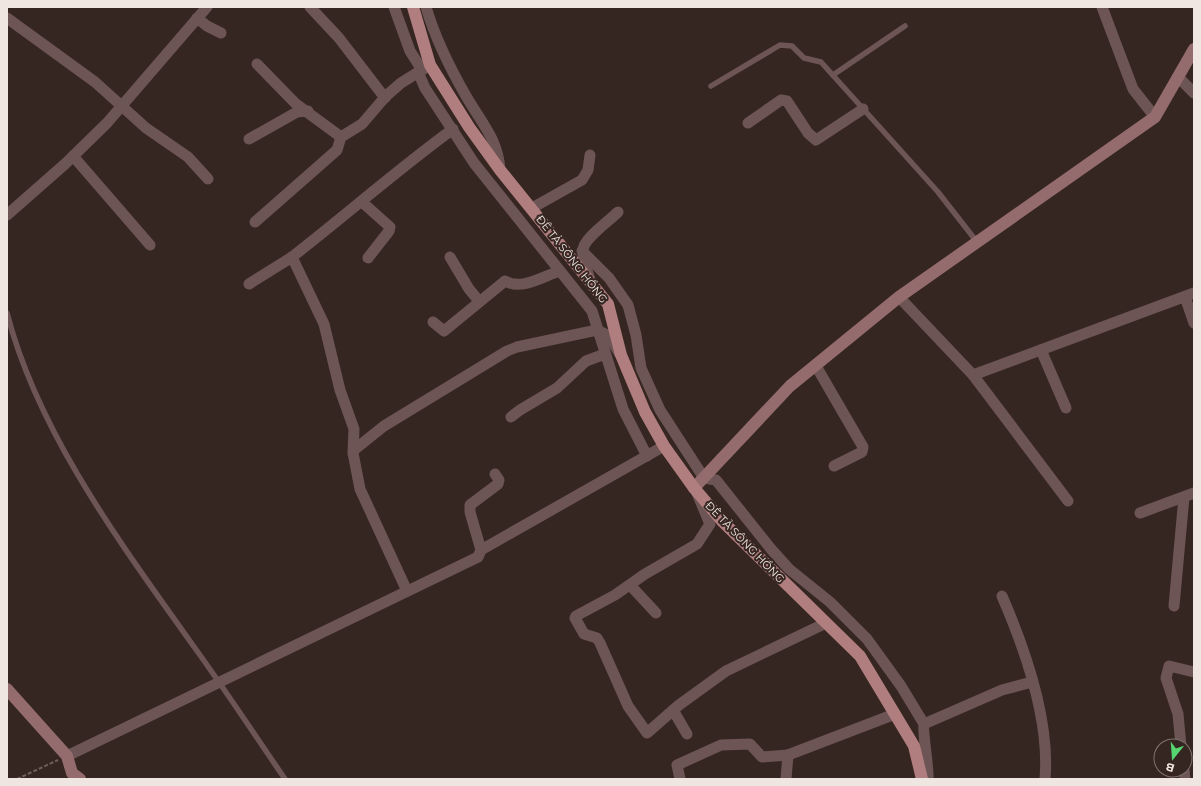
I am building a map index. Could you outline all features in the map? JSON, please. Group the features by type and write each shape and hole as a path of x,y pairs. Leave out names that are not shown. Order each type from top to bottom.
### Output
{"main road":[{"name":"ĐÊ TẢ SÔNG HỒNG","path":"413,7 418,21 423,69 469,126 500,170 608,304 621,355 638,396 664,446 694,488 723,522 860,656 914,746 922,778"}],"street":[{"path":"7,215 73,156 107,123 207,7"},
{"path":"310,7 339,38 385,98"},
{"path":"394,7 410,51 423,69 425,88 474,163 592,311 623,408 647,456"},
{"path":"418,21 420,7"},
{"path":"426,7 429,20 450,68 466,97 489,132 499,155 500,170"},
{"path":"1102,7 1133,89 1155,117"},
{"path":"7,18 95,82 146,128 188,157 208,180"},
{"path":"197,18 207,26 221,33"},
{"path":"826,623 726,671 673,710 647,733 628,706 597,638 584,634 575,618 578,614 615,595 673,556 697,544 710,524 694,488 790,386 899,297 1155,117 1194,49"},
{"path":"257,64 296,104 308,111 341,137"},
{"path":"255,222 337,150 341,137 362,124 385,98 401,83 423,69"},
{"path":"1178,77 1194,92"},
{"path":"748,123 781,100 787,100 808,133 816,140 863,109"},
{"path":"249,139 297,112 308,111"},
{"path":"249,284 292,257 362,202 418,155 453,129"},
{"path":"532,208 582,180 588,170 590,155"},
{"path":"73,156 150,245"},
{"path":"362,202 390,227 368,258"},
{"path":"590,281 582,251 584,244 589,237 618,212"},
{"path":"582,251 616,287 628,305 636,334 641,368 638,396"},
{"path":"292,257 321,315 340,390 354,429 354,450 360,489 407,591"},
{"path":"450,257 469,289 479,301"},
{"path":"433,322 444,331 505,280 510,284 518,285 560,271"},
{"path":"972,375 1189,295 1194,323"},
{"path":"899,297 972,375 1068,501"},
{"path":"354,450 384,426 507,351 530,344 598,330 609,336 621,355"},
{"path":"1041,350 1066,408"},
{"path":"511,417 556,388 586,361 605,354"},
{"path":"816,366 863,447 862,452 834,466"},
{"path":"641,368 660,410 704,478 716,480 771,549 789,569 830,602 862,634 901,686 924,724 923,728 926,741 922,778"},
{"path":"66,756 478,557 481,550 664,446"},
{"path":"481,550 470,512 470,505 498,484 499,480 495,474"},
{"path":"1140,513 1189,495 1174,606"},
{"path":"630,585 656,613"},
{"path":"1002,596 1016,627 1032,682 1044,734 1046,755 1045,779"},
{"path":"1180,738 1178,714 1166,678 1169,666 1194,672"},
{"path":"924,724 1002,690 1032,682"},
{"path":"7,689 66,756 72,773 80,779"},
{"path":"673,710 687,734"},
{"path":"680,779 677,765 721,745 750,744 762,757 788,755 895,714"},
{"path":"786,779 788,755"}],"lane":[{"path":"833,75 905,26"},
{"path":"711,86 780,45 792,46 804,58 821,62 938,192 977,242"},
{"path":"7,312 12,330 46,418 116,537 220,682 285,779"}],"path":[{"path":"17,779 66,756"}]}
